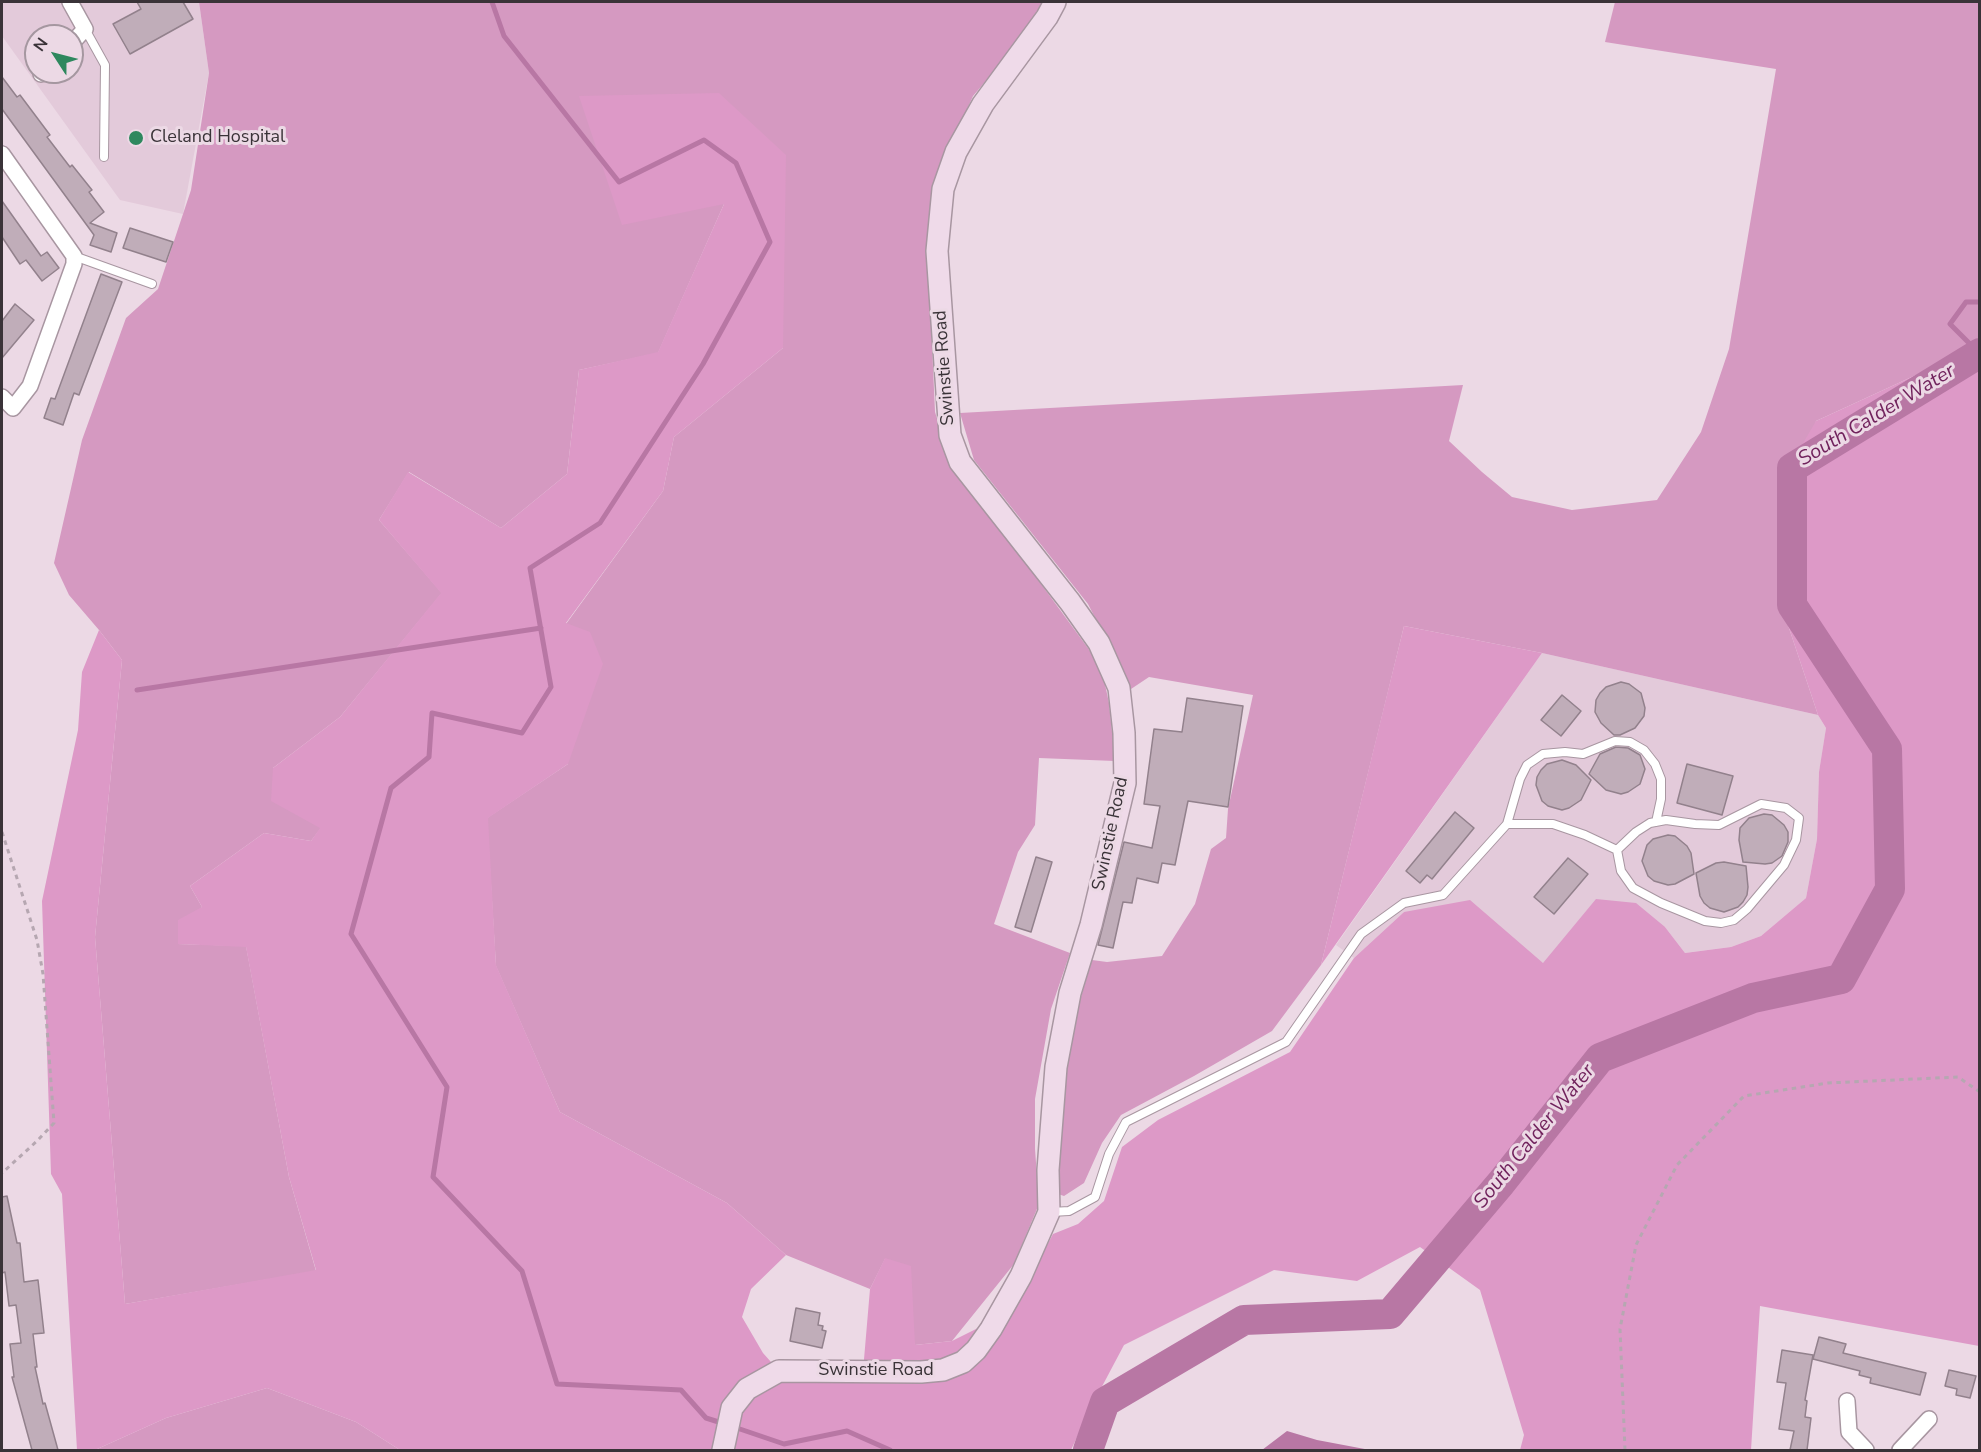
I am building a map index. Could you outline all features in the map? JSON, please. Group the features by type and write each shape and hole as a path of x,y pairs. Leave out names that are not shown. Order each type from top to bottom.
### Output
{"street":[{"path":"70,2 85,29"},
{"name":"Swinstie Road","path":"724,1443 732,1408 747,1389 779,1371 921,1372 943,1370 963,1362 976,1350 991,1329 1022,1276 1049,1212 1048,1170 1056,1067 1070,993 1091,925 1125,783 1124,733 1119,688 1099,642 960,462 950,435 937,251 943,189 956,152 983,104 1047,17 1055,2"},
{"path":"2,154 74,256 72,275 30,386 13,408 2,397"},
{"path":"1847,1401 1849,1432 1866,1450"},
{"path":"1900,1450 1929,1419"}],"lane":[{"path":"85,29 105,65 104,157"},
{"path":"74,256 152,284"},
{"path":"1049,1212 1069,1211 1095,1197 1109,1154 1126,1122 1286,1042 1361,934 1404,903 1443,895 1507,824 1514,797 1527,765 1543,754 1565,752 1583,754 1616,741 1630,742 1644,750 1655,764 1661,779 1661,799 1656,822"},
{"path":"1761,804 1786,808 1799,818 1796,840 1784,865 1747,909 1734,920 1705,921 1661,903 1633,888 1621,871 1617,850 1636,832 1650,823 1666,820 1719,825 1761,804"},
{"path":"1507,824 1553,824 1585,835 1617,850"}],"path":[{"path":"2,832 37,940 43,974 54,1124 2,1173"},
{"path":"1625,1450 1620,1329 1636,1245 1677,1165 1744,1096 1828,1083 1958,1077 1980,1092"}],"shaded area":[{"name":"Cleland Hospital","path":"2,2 199,2 209,73 183,214 120,200 37,84 84,84 84,24 24,24 24,67 2,36"},
{"path":"199,2 1043,2 1011,51 973,96 938,173 927,234 935,412 949,458 1101,666 1109,703 1115,761 1039,758 1035,825 1018,852 994,924 1070,953 1051,1009 1035,1099 1035,1149 1039,1204 1014,1264 952,1341 915,1345 885,1259 870,1289 786,1255 727,1203 560,1112 496,966 487,818 568,764 566,624 663,491 674,437 783,348 724,204 658,353 579,370 567,474 501,528 409,472 379,520 442,593 340,717 273,768 321,828 311,841 264,833 190,886 202,907 178,944 246,946 289,1177 316,1271 125,1304 95,937 122,660 69,595 54,563 82,440 126,318 158,289 191,190 209,73"},
{"path":"1615,2 1979,2 1979,346 1816,421 1781,604 1818,715 1542,653 1404,626 1321,965 1272,1031 1121,1115 1102,1143 1084,1183 1064,1196 1055,1193 1069,1037 1092,960 1107,962 1162,956 1195,904 1211,849 1226,838 1228,809 1253,695 1149,677 1128,691 1122,670 1088,604 974,460 960,413 1463,385 1449,441 1512,497 1572,510 1657,500 1701,432 1729,349 1776,69 1605,42"},
{"path":"719,93 786,155 783,348 674,437 663,491 566,623 590,632 603,664 568,764 488,818 496,965 560,1112 727,1203 786,1255 751,1289 742,1317 763,1353 779,1371 863,1371 870,1289 885,1258 911,1266 915,1345 952,1341 1012,1311 1053,1234 1078,1224 1104,1201 1122,1147 1158,1120 1290,1052 1354,958 1404,912 1470,900 1543,963 1596,899 1636,903 1665,927 1685,953 1731,947 1761,936 1806,898 1817,839 1819,772 1826,728 1818,715 1781,604 1781,491 1792,462 1816,421 1979,346 1979,1346 1760,1306 1751,1450 1520,1450 1524,1435 1480,1290 1420,1247 1357,1281 1274,1270 1124,1345 1071,1450 400,1450 356,1422 267,1388 166,1418 95,1450 77,1450 62,1194 51,1174 42,901 78,730 82,672 99,630 122,660 95,937 125,1304 316,1270 289,1177 246,947 178,944 178,920 202,907 190,886 264,833 311,841 320,828 271,801 273,768 340,717 441,593 379,520 408,472 501,528 567,474 579,370 658,352 724,204 622,225 579,96"},
{"path":"1404,626 1542,653 1321,965 1382,715"},
{"path":"1542,653 1818,715 1826,728 1819,773 1817,839 1806,898 1761,936 1731,947 1685,953 1665,927 1543,963 1404,912 1354,958 1336,945"},
{"path":"267,1388 356,1422 400,1450 95,1450 166,1418"},
{"path":"1287,1431 1317,1440 1370,1450 1262,1450"}],"building":[{"path":"137,2 183,2 193,19 130,54 113,24 141,9"},
{"path":"2,77 17,97 20,95 50,135 47,137 70,167 72,165 92,190 89,192 104,212 90,223 117,233 111,252 90,245 94,235 2,109"},
{"path":"2,201 41,256 47,252 59,268 42,281 26,260 20,264 2,237"},
{"path":"130,228 173,242 166,262 123,248"},
{"path":"101,274 122,282 79,395 74,393 63,425 44,418 51,398 55,399"},
{"path":"15,304 34,320 2,358 2,321"},
{"path":"1621,682 1629,684 1641,693 1645,708 1644,716 1635,728 1620,735 1614,735 1601,723 1595,712 1596,700 1606,687"},
{"path":"1562,695 1581,711 1561,736 1541,720"},
{"path":"1187,698 1243,706 1228,807 1188,801 1175,865 1162,863 1158,883 1137,878 1132,903 1123,902 1113,948 1098,945 1124,842 1152,848 1160,806 1144,804 1154,729 1182,732"},
{"path":"1616,747 1628,748 1640,755 1645,769 1640,784 1621,794 1606,790 1589,774 1600,754"},
{"path":"1562,760 1576,765 1591,780 1581,800 1562,810 1548,806 1542,801 1536,785 1537,777 1547,764"},
{"path":"1687,764 1733,776 1722,815 1677,803"},
{"path":"1455,812 1474,828 1432,879 1427,875 1420,883 1406,871"},
{"path":"1764,814 1772,815 1784,825 1788,832 1788,842 1782,856 1772,863 1743,862 1739,840 1740,828 1749,818"},
{"path":"1668,835 1675,836 1687,846 1691,853 1694,874 1675,884 1668,885 1654,881 1648,876 1642,861 1647,845 1653,839"},
{"path":"1036,857 1052,862 1031,932 1015,927"},
{"path":"1568,858 1588,874 1554,914 1534,897"},
{"path":"1716,863 1746,866 1748,887 1743,902 1738,907 1724,912 1710,908 1704,903 1700,896 1696,873"},
{"path":"7,1196 17,1243 20,1243 24,1282 38,1280 44,1333 33,1334 37,1367 35,1367 43,1404 45,1403 58,1450 32,1450 12,1377 14,1377 10,1344 21,1343 16,1305 9,1306 5,1272 2,1273 2,1197"},
{"path":"796,1308 820,1313 818,1325 823,1326 822,1330 826,1331 822,1348 790,1341"},
{"path":"1819,1337 1846,1344 1843,1353 1926,1373 1920,1395 1870,1383 1871,1378 1859,1375 1860,1371 1813,1359"},
{"path":"1782,1350 1813,1355 1805,1400 1807,1401 1805,1417 1811,1418 1807,1450 1790,1450 1794,1431 1779,1429 1786,1383 1777,1382"},
{"path":"1949,1370 1976,1376 1970,1398 1956,1395 1957,1389 1945,1386"}],"waterway":[{"path":"492,2 504,36 619,182 704,140 736,163 770,242 703,364 600,523 530,568 551,687 522,733 432,713 429,757 391,788 351,934 447,1087 433,1177 522,1271 557,1384 681,1390 706,1418 725,1424"},
{"path":"1979,353 1950,324 1966,302 1980,302"},
{"name":"South Calder Water","path":"1088,1450 1105,1402 1244,1320 1390,1314 1501,1183 1600,1058 1753,998 1841,979 1890,889 1887,749 1792,605 1792,468 1980,353"},
{"path":"137,690 541,628"},
{"path":"734,1427 784,1444 847,1431 890,1450"}],"place":[{"name":"Cleland Hospital","path":"136,138"}]}
